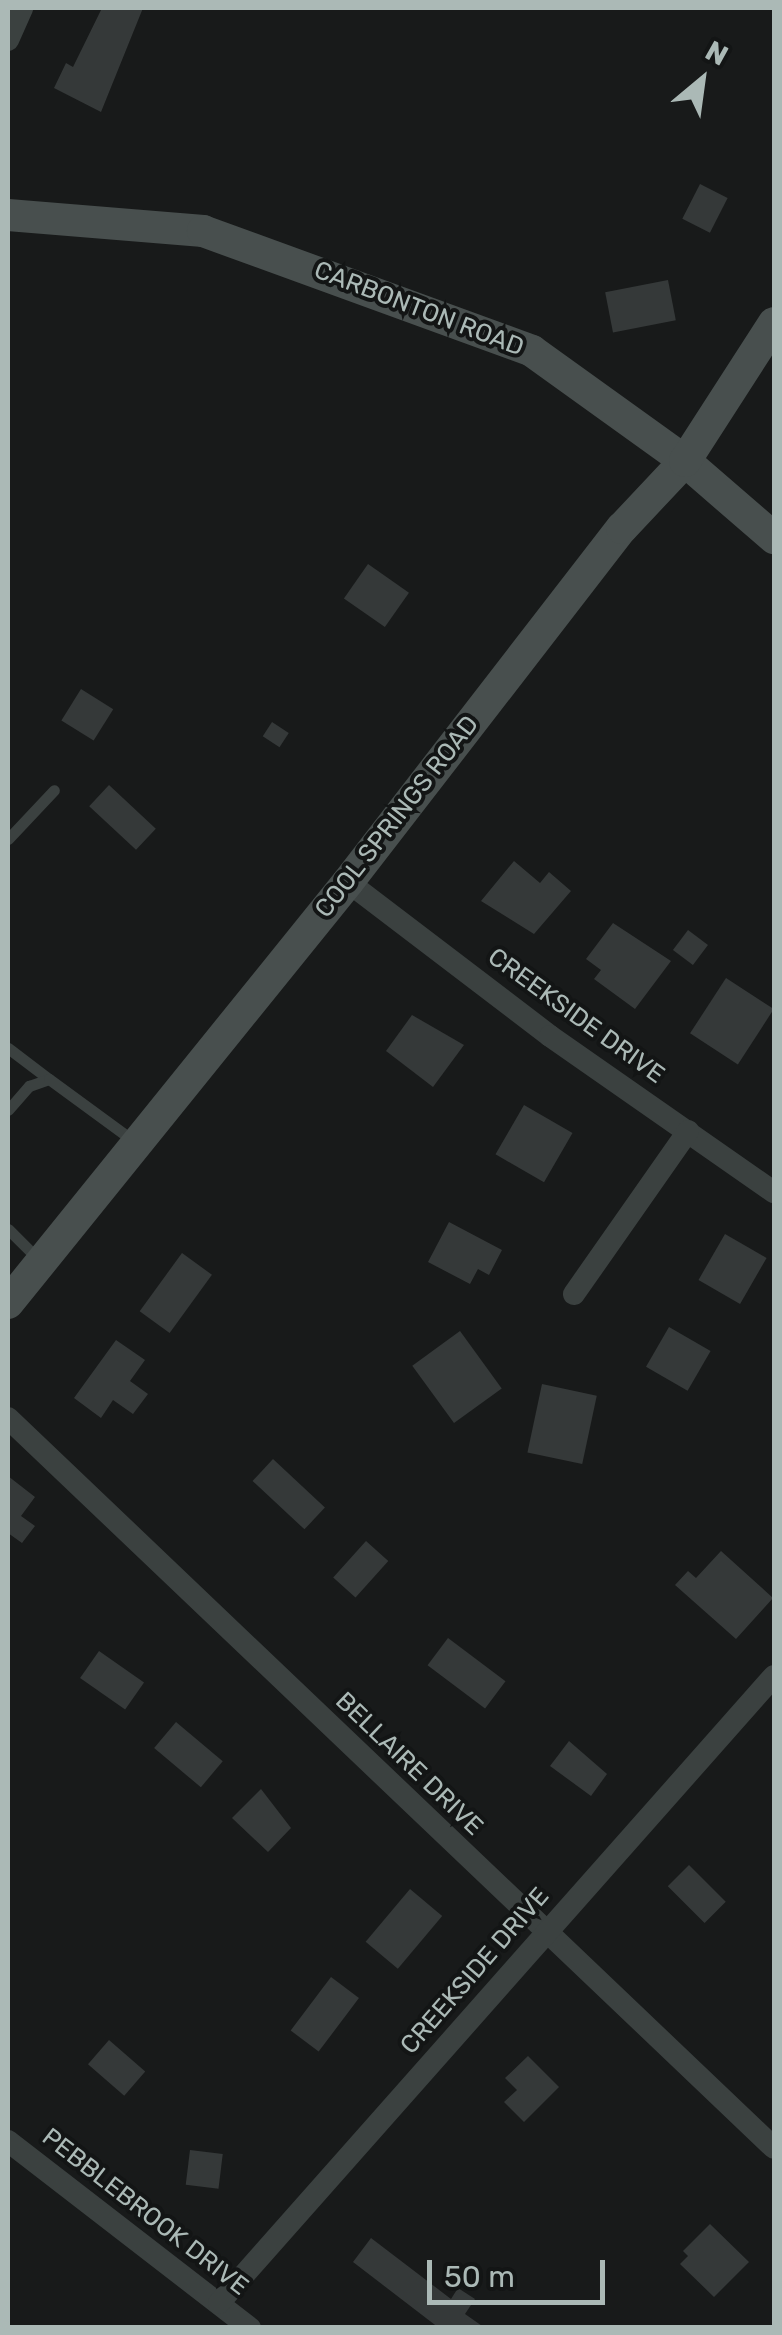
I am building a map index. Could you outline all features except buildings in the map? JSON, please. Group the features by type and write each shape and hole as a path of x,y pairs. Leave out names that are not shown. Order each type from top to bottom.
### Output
{"street":[{"path":"8,40 22,8"},
{"name":"CARBONTON ROAD","path":"8,215 115,219 203,231 372,288 532,352 685,461 774,538"},
{"name":"COOL SPRINGS ROAD","path":"8,1303 348,882 622,528 685,461 774,323"},
{"name":"CREEKSIDE DRIVE","path":"348,882 774,1192"},
{"path":"574,1294 688,1131"},
{"name":"BELLAIRE DRIVE","path":"8,1418 774,2148"},
{"name":"CREEKSIDE DRIVE","path":"220,2303 774,1676"},
{"name":"PEBBLEBROOK DRIVE","path":"8,2141 250,2328"}],"lane":[{"path":"8,839 54,790"},
{"path":"8,1048 137,1143"},
{"path":"8,1110 30,1086 49,1079"},
{"path":"8,1229 41,1262"}]}
